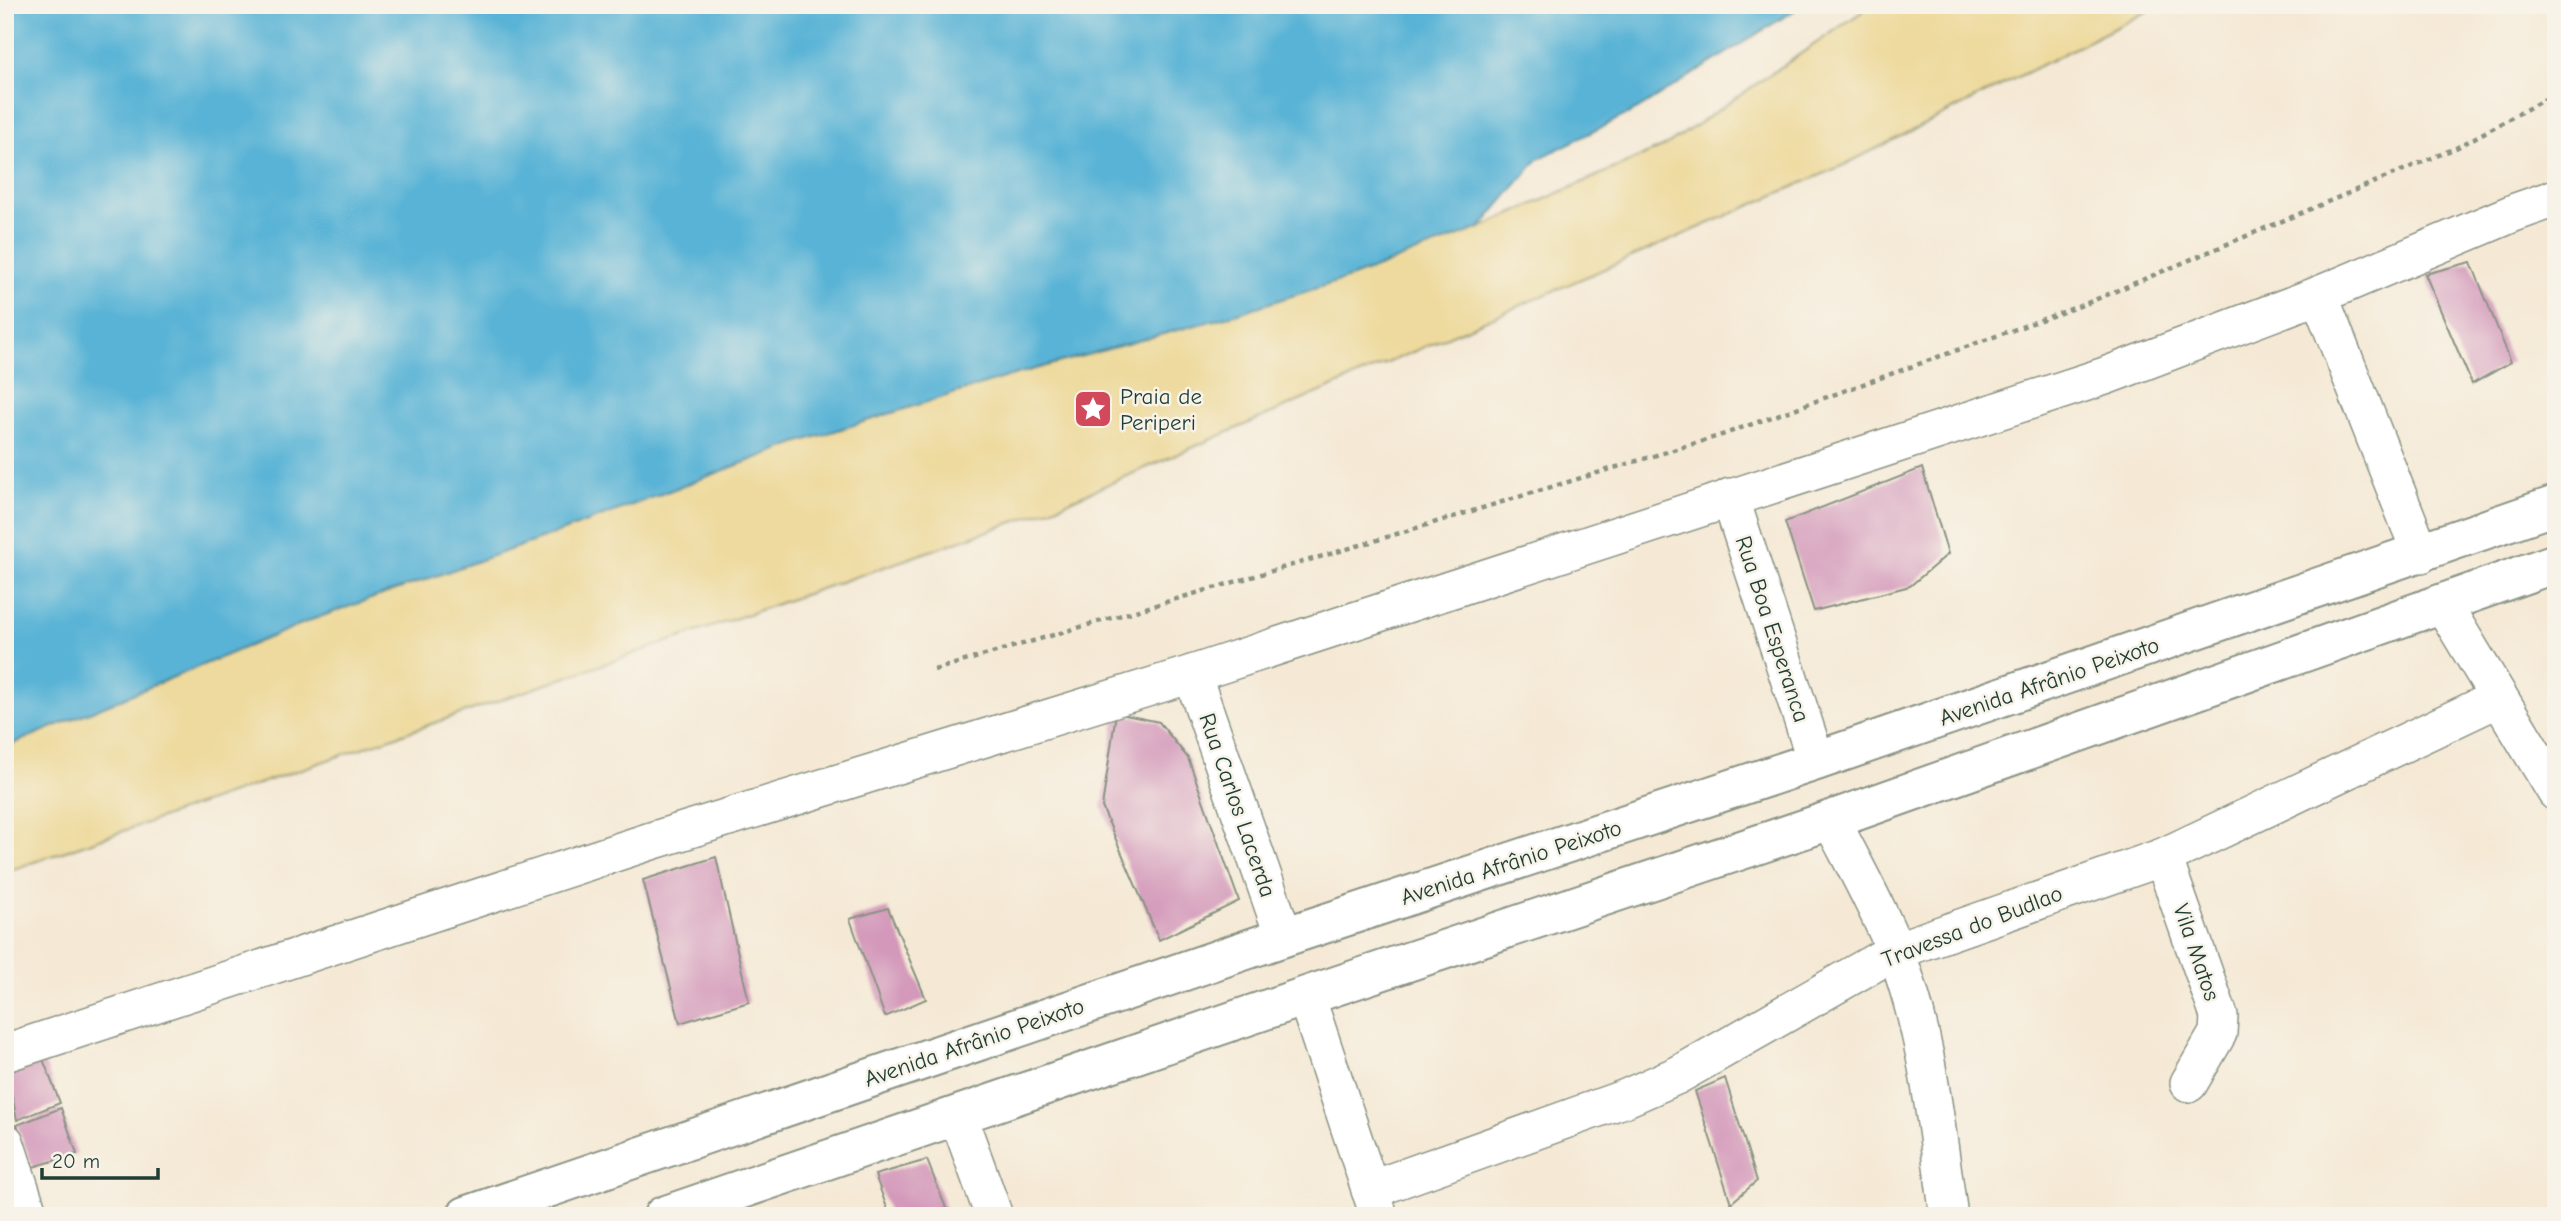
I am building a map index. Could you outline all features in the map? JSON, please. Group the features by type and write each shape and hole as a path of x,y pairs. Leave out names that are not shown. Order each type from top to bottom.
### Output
{"main road":[{"name":"Avenida Afrânio Peixoto","path":"466,1216 1284,937 1815,761 2421,554 2556,505"},
{"path":"663,1216 1831,820 2556,563"}],"street":[{"path":"5,1054 651,841 1192,674 1730,496 2105,376 2319,295 2516,212 2556,198"},
{"path":"2319,295 2421,554"},
{"name":"Rua Boa Esperanca","path":"1730,496 1815,761"},
{"path":"2442,603 2556,792"},
{"name":"Rua Carlos Lacerda","path":"1192,674 1284,937"},
{"name":"Travessa do Budlao","path":"1375,1203 1678,1075 1895,951 2163,857 2499,698"},
{"path":"1831,820 1895,951 1919,1026 1949,1216"},
{"name":"Vila Matos","path":"2163,857 2219,1016 2218,1033 2189,1083"},
{"path":"1306,996 1375,1203"},
{"path":"958,1116 994,1216"},
{"path":"5,1142 29,1216"}],"path":[{"path":"934,670 1351,548 1719,436 2085,304 2458,147 2556,93"}],"sand":[{"name":"Praia de Periperi","path":"1872,5 2160,5 1846,164 1051,509 5,872 5,747 311,620 563,531 796,443 1013,375 1225,317 1352,277 1480,228 1667,145"}],"water":[{"path":"5,5 1803,5 1638,109 1538,159 1480,228 1352,277 1225,317 1013,375 796,443 563,531 311,620 5,747"}],"building":[{"path":"2471,262 2511,362 2472,384 2425,274"},
{"path":"1922,468 1948,554 1910,586 1814,611 1785,522"},
{"path":"1116,713 1159,722 1188,758 1239,901 1159,940 1102,807"},
{"path":"716,857 749,1002 680,1023 643,880"},
{"path":"888,908 926,999 885,1017 850,919"},
{"path":"43,1059 60,1103 17,1120 7,1071"},
{"path":"1725,1078 1757,1181 1731,1203 1695,1091"},
{"path":"61,1108 77,1154 33,1167 17,1125"},
{"path":"927,1160 949,1216 890,1216 875,1175"}],"place":[{"name":"Praia de Periperi","path":"1093,409"}]}
